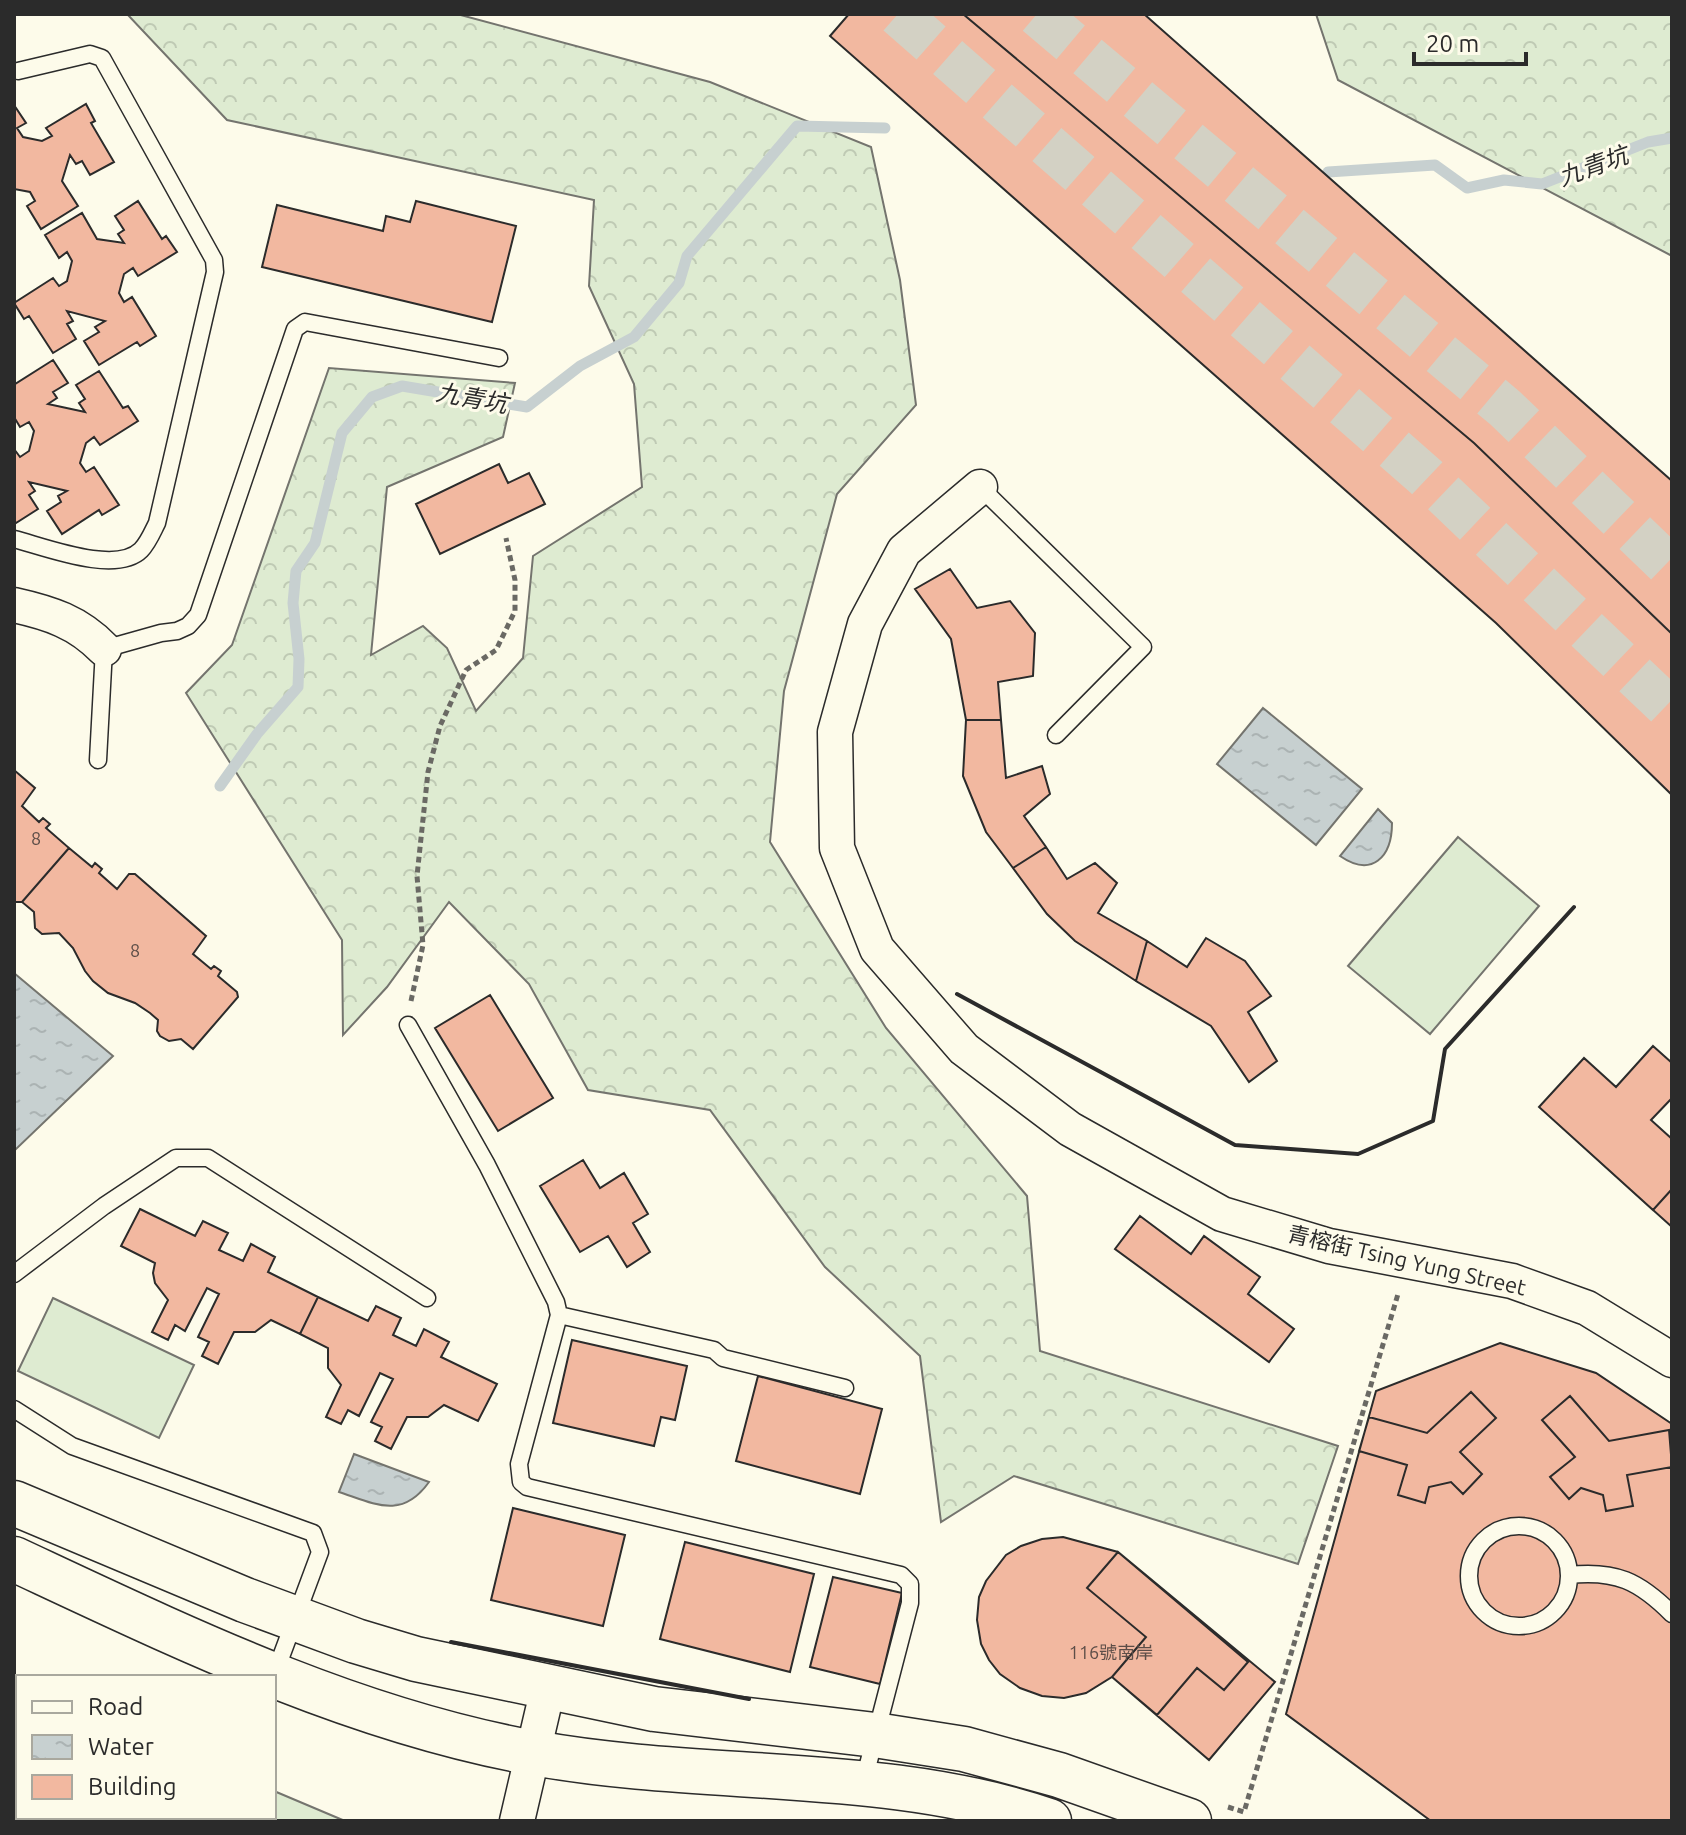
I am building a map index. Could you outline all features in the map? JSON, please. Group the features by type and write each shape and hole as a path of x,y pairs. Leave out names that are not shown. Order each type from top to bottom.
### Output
{"main road":[{"path":"14,1503 296,1619 416,1659 654,1709 875,1735 964,1749 1202,1812"},
{"path":"14,1559 166,1631 272,1675"},
{"path":"276,1677 412,1722 533,1753 710,1774 864,1783 950,1796 1049,1821"}],"street":[{"name":"青榕街 Tsing Yung Street","path":"980,487 904,551 865,624 835,732 837,848 877,949 964,1049 1070,1129 1222,1214 1329,1246 1512,1281 1587,1308 1672,1360"},
{"path":"14,605 69,621 104,649"},
{"path":"517,1821 548,1688"}],"lane":[{"path":"14,539 100,561 123,560 140,552 157,523 215,272 214,260 102,58 90,54 18,71"},
{"path":"98,760 104,649 177,631 188,626 198,615 299,324 305,322 499,358"},
{"path":"980,487 1143,647 1056,735"},
{"path":"408,1025 487,1165 556,1302 559,1315 519,1464 521,1482 527,1487 901,1575 910,1584 910,1603 864,1783"},
{"path":"14,1274 104,1206 176,1158 208,1158 427,1298"},
{"path":"559,1315 714,1350 723,1358 845,1388"},
{"path":"14,1409 72,1446 313,1533 320,1552 274,1675"},
{"path":"1518,1526 1534,1528 1554,1540 1567,1559 1569,1575 1560,1605 1549,1616 1519,1626 1502,1623 1487,1614 1476,1601 1470,1585 1470,1567 1481,1544 1501,1529 1518,1526"},
{"path":"1569,1575 1598,1572 1636,1582 1672,1614"}],"path":[{"path":"408,1025 406,1016 423,945 417,876 428,772 440,726 466,670 496,650 515,611 515,580 506,538"},
{"path":"1202,1812 1244,1812 1408,1260"}],"green space":[{"path":"127,14 457,14 710,82 871,147 900,280 916,405 837,494 784,691 770,842 886,1028 1027,1196 1040,1351 1338,1446 1298,1564 1014,1476 941,1522 920,1356 825,1267 710,1110 588,1090 529,984 449,902 387,987 343,1035 342,940 186,693 232,645 329,368 515,383 503,437 387,487 371,655 423,626 447,648 476,711 523,658 533,556 642,487 634,384 589,286 594,200 227,120"},
{"path":"1316,14 1672,14 1672,256 1338,80"},
{"path":"1458,837 1539,906 1430,1034 1348,966"},
{"path":"53,1298 194,1365 159,1438 18,1371"},
{"path":"276,1792 345,1821 63,1821 276,1819"}],"water":[{"path":"1263,708 1362,789 1316,845 1217,764"},
{"path":"1378,809 1392,823 1384,854 1371,864 1362,865 1340,856"},
{"path":"14,973 113,1056 14,1151"},
{"path":"354,1454 429,1482 419,1494 398,1505 376,1504 339,1492"}],"building":[{"path":"849,14 963,14 1474,443 1672,634 1672,795 1496,623 830,36"},
{"path":"963,14 1144,14 1672,481 1672,634 1474,443"},
{"path":"86,104 95,121 91,123 114,162 90,175 82,161 76,164 70,155 62,181 78,206 41,229 27,206 35,201 30,192 14,189 14,105 26,123 17,128 23,137 42,141 52,136 46,128"},
{"path":"138,201 162,239 166,236 177,252 138,276 133,268 124,274 119,293 124,302 132,297 156,336 140,346 137,342 99,365 84,341 99,332 95,327 105,321 67,311 73,321 67,324 76,339 53,353 29,316 24,319 14,303 53,278 59,286 67,281 72,261 67,252 59,258 45,235 82,213 97,239 124,243 118,234 124,230 115,216"},
{"path":"416,201 516,226 492,322 262,267 277,205 383,231 386,216 410,222"},
{"path":"53,360 68,383 53,392 57,398 48,404 85,412 79,403 85,399 76,385 99,371 123,408 128,406 138,421 100,445 94,437 86,443 80,463 86,472 94,467 119,505 102,515 99,510 62,534 47,511 61,502 58,496 67,491 29,482 35,491 29,495 38,509 16,523 14,521 14,449 20,457 29,451 34,431 29,422 20,427 14,417 14,382"},
{"path":"499,464 508,483 529,473 545,504 440,554 416,504"},
{"path":"950,569 977,608 1010,601 1035,633 1033,676 998,682 1001,720 966,720 951,639 915,589"},
{"path":"966,720 1001,720 1006,778 1042,766 1050,794 1024,816 1046,847 1013,868 986,832 963,776"},
{"path":"14,770 35,788 22,806 39,822 43,818 50,824 46,828 69,848 22,902 14,902"},
{"path":"1046,847 1067,879 1095,863 1117,883 1098,913 1147,941 1136,981 1075,941 1047,914 1013,868"},
{"path":"69,848 92,867 95,863 102,869 99,873 117,889 129,874 135,874 206,936 193,954 211,969 214,966 221,971 218,976 237,992 238,997 193,1049 181,1039 169,1041 160,1036 158,1020 150,1013 135,1003 108,993 93,981 73,948 59,933 42,934 35,928 34,912 22,902"},
{"path":"1206,938 1245,961 1271,996 1248,1012 1277,1061 1249,1082 1211,1026 1136,981 1147,941 1187,967"},
{"path":"490,995 553,1098 498,1131 435,1028"},
{"path":"1653,1046 1672,1063 1672,1098 1651,1120 1672,1139 1672,1189 1653,1210 1539,1107 1584,1058 1616,1087"},
{"path":"583,1160 600,1188 624,1173 648,1214 633,1223 650,1252 627,1267 608,1236 580,1252 540,1186"},
{"path":"1672,1189 1672,1227 1653,1210"},
{"path":"140,1209 195,1236 203,1221 228,1233 219,1250 243,1261 251,1244 275,1257 268,1272 318,1297 300,1334 271,1320 255,1332 234,1332 218,1364 202,1356 209,1342 198,1337 219,1294 207,1288 185,1331 175,1325 168,1340 152,1332 168,1300 155,1283 155,1263 121,1246"},
{"path":"1140,1216 1191,1254 1204,1236 1260,1277 1248,1294 1294,1329 1269,1362 1115,1249"},
{"path":"318,1297 368,1321 376,1306 401,1318 393,1335 416,1346 424,1329 449,1342 441,1357 497,1384 478,1421 444,1405 428,1417 407,1417 391,1449 375,1441 382,1427 371,1422 393,1379 380,1373 359,1416 348,1410 341,1424 326,1417 341,1385 328,1368 328,1348 300,1334"},
{"path":"572,1340 687,1366 675,1420 661,1417 654,1446 553,1423"},
{"path":"1500,1343 1596,1373 1672,1424 1672,1821 1431,1821 1286,1714 1376,1391"},
{"path":"758,1376 882,1409 860,1494 736,1461"},
{"path":"1471,1392 1496,1418 1460,1452 1482,1474 1463,1494 1451,1482 1429,1487 1425,1503 1398,1495 1407,1465 1359,1451 1369,1417 1427,1433"},
{"path":"1570,1396 1609,1441 1669,1430 1672,1467 1627,1475 1633,1506 1606,1511 1603,1495 1581,1488 1569,1499 1550,1477 1575,1457 1542,1420"},
{"path":"513,1508 625,1535 603,1626 491,1600"},
{"path":"1063,1537 1118,1552 1275,1682 1209,1760 1112,1677 1086,1693 1064,1698 1042,1696 1020,1688 1000,1674 989,1660 981,1644 977,1620 979,1597 986,1581 1006,1555 1021,1546 1042,1539"},
{"path":"685,1542 814,1574 790,1672 660,1639"},
{"path":"1118,1552 1248,1662 1224,1690 1197,1668 1157,1715 1112,1677 1146,1637 1087,1588"},
{"path":"833,1577 902,1593 880,1684 810,1667"}],"waterway":[{"name":"九青坑","path":"220,786 257,734 298,687 299,659 293,603 296,571 315,543 342,433 372,397 402,386 527,407 580,366 634,337 679,283 687,256 797,126 885,128"},
{"name":"九青坑","path":"1328,172 1435,165 1467,188 1504,180 1542,184 1648,142 1672,138"}],"tunnel":[{"path":"898,14 1426,477 1672,711"},
{"path":"1037,14 1505,408 1672,569"}],"wall":[{"path":"957,994 1235,1145 1358,1154 1433,1121 1445,1049 1574,907"},
{"path":"451,1642 749,1699"}]}
